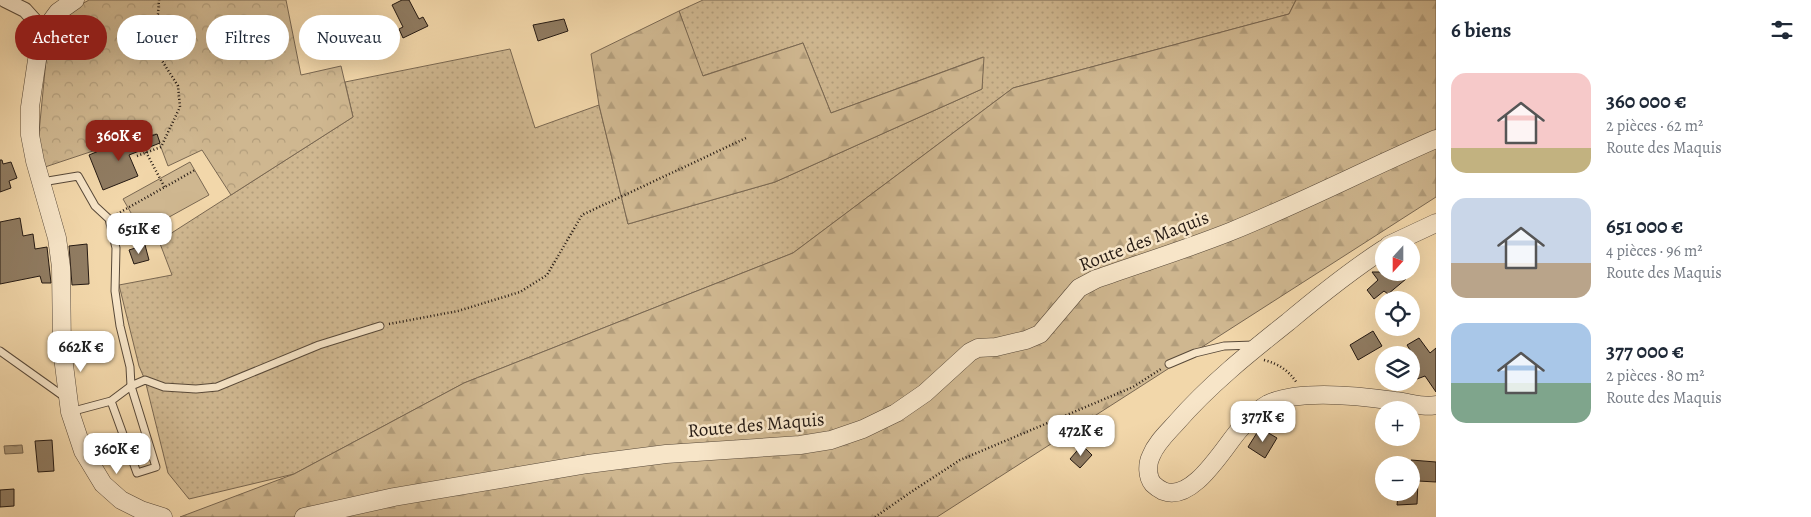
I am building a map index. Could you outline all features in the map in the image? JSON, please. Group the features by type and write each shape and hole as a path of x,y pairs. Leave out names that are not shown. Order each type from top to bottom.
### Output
{"street":[{"path":"5,0 24,10 29,15"},
{"path":"56,15 75,0"},
{"path":"37,60 30,107 30,135 35,161 57,238 61,267 61,340 69,406 83,451 103,484 140,514 163,517"},
{"name":"Route des Maquis","path":"304,517 394,497 588,464 666,454 800,445 831,440 863,429 896,413 925,393 970,352 978,348 996,347 1026,340 1040,334 1079,288 1096,279 1231,231 1309,198 1436,139"},
{"path":"1409,236 1436,223"},
{"path":"1375,255 1360,264 1254,349 1185,413 1153,451 1148,467 1151,481 1157,488 1171,493 1183,491 1197,481 1239,429 1259,410 1268,404 1286,398 1307,396 1372,398 1421,405 1436,405"}],"lane":[{"path":"42,182 78,176 95,206 109,219 116,248 114,291 130,367 130,386 156,467 137,473 111,401"},
{"path":"0,350 69,406 111,401 130,386 144,380 164,388 196,389 217,387 319,345 380,326"},
{"path":"1169,364 1195,353 1224,346 1254,349"}],"path":[{"path":"137,156 161,147 180,107 178,86 154,48 151,35 152,25 158,14 159,0"},
{"path":"380,326 458,312 520,292 547,275 582,216 746,138"},
{"path":"146,152 164,188"},
{"path":"109,219 195,170"},
{"path":"1254,349 1291,374 1307,396"},
{"path":"875,517 960,460 1133,387 1169,364"}],"green space":[{"path":"89,0 286,0 289,15 301,75 341,66 353,117 231,195 202,150 168,166 156,134 123,141 45,167 38,143 46,60 107,60 107,15 64,14"},
{"path":"703,0 1296,0 1289,14 1013,88 793,253 464,383 294,474 189,499 168,473 119,285 172,275 159,241 353,117 345,82 510,49 535,128 599,105 628,224 775,182 982,89 983,57 831,113 803,43 702,76 679,11"},
{"path":"1296,0 1436,0 1436,197 937,517 180,517 294,474 464,383 793,253 1013,88 1289,14"},
{"path":"679,11 703,76 803,43 831,113 984,57 982,89 775,182 628,224 599,105 591,54"},
{"path":"190,162 209,195 142,232 123,199"}],"water":[{"path":"22,445 23,453 5,454 4,446"}],"building":[{"path":"402,0 409,0 419,19 423,17 428,26 403,38 400,31 400,28 403,27 400,15 397,15 392,5"},
{"path":"564,19 568,31 538,41 533,25"},
{"path":"157,134 160,143 129,155 138,176 103,190 89,155 123,141 125,146"},
{"path":"0,160 2,160 3,164 11,162 17,178 9,181 11,188 0,192"},
{"path":"20,218 23,236 33,234 35,249 47,247 51,283 42,283 40,276 0,284 0,222"},
{"path":"87,244 89,284 72,285 69,246"},
{"path":"145,245 149,260 134,264 129,250"},
{"path":"1377,281 1404,281 1392,291 1375,291 1374,299 1367,290"},
{"path":"1373,331 1382,346 1375,346 1375,350 1358,360 1350,345"},
{"path":"1419,338 1430,353 1436,348 1436,392 1425,376 1420,378 1420,346 1407,345"},
{"path":"1260,428 1277,438 1265,458 1248,447"},
{"path":"52,440 54,471 38,472 35,441"},
{"path":"1082,445 1092,455 1080,468 1070,459"},
{"path":"1420,461 1436,462 1436,482 1420,481"},
{"path":"14,489 14,506 0,507 0,490"},
{"path":"1397,501 1417,501 1417,504 1397,505"}]}
